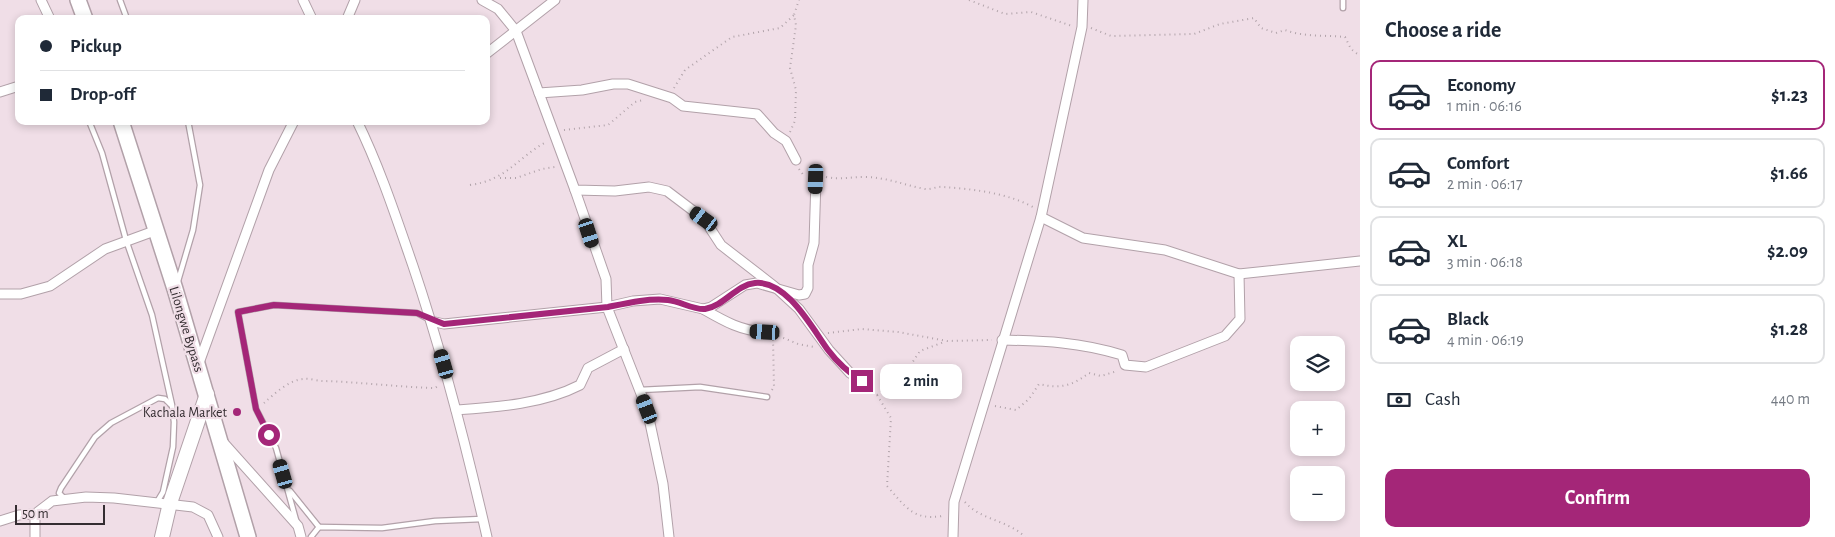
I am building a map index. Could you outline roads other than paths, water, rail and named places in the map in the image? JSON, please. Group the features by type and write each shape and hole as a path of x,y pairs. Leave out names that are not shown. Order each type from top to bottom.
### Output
{"main road":[{"path":"78,0 83,15"},
{"name":"Lilongwe Bypass","path":"122,125 175,289 248,537"}],"street":[{"path":"41,0 48,15"},
{"path":"303,0 310,15"},
{"path":"349,15 355,0"},
{"path":"482,0 498,10 516,31 606,279 608,307 647,409 663,484 669,537"},
{"path":"490,51 555,0"},
{"path":"953,537 954,502 1041,214 1082,27 1083,0"},
{"path":"539,93 582,90 613,84 628,84 658,92 672,98 683,106 757,114 774,133 786,141 796,160"},
{"path":"0,92 15,87"},
{"path":"198,366 269,170 292,125"},
{"path":"359,125 372,152 398,220 431,321 449,379 487,537"},
{"path":"703,309 711,307 746,285 757,283 774,286 799,295 805,294 808,288 808,265 814,244 816,179"},
{"path":"575,190 614,191 648,187 667,192 704,219 720,245 774,286 799,309 829,350 850,373 862,381"},
{"path":"1041,214 1083,238 1165,250 1239,274 1360,261"},
{"path":"0,294 22,294 50,286 104,249 157,230"},
{"path":"1002,340 1061,342 1092,346 1122,355 1125,365 1146,366 1225,336 1240,319 1239,274"},
{"path":"431,321 444,324 608,307 634,301 660,299 703,309 730,325 748,332 765,332"},
{"path":"456,410 503,406 566,392 580,385 588,368 624,349"},
{"path":"162,537 170,503 207,394"},
{"path":"220,438 298,526 301,537"},
{"path":"0,521 19,515 35,514 52,501 67,499 86,497 170,503 193,507 208,515 218,537"},
{"path":"35,514 35,537"}],"lane":[{"path":"120,0 126,15"},
{"path":"1343,0 1343,8"},
{"path":"91,125 102,153 126,240 152,315 172,405 174,422 173,447 163,492 156,502"},
{"path":"175,289 193,230 200,185 189,125"},
{"path":"298,526 276,448 256,409 238,312 274,305 417,313 431,321"},
{"path":"640,390 700,387 767,396"},
{"path":"67,499 61,497 61,488 95,437 118,419 158,398 166,399 172,405"},
{"path":"287,488 320,527 382,528 435,521 483,519"},
{"path":"312,537 320,527"}],"place":[{"name":"Kachala Market","path":"237,412"}]}
